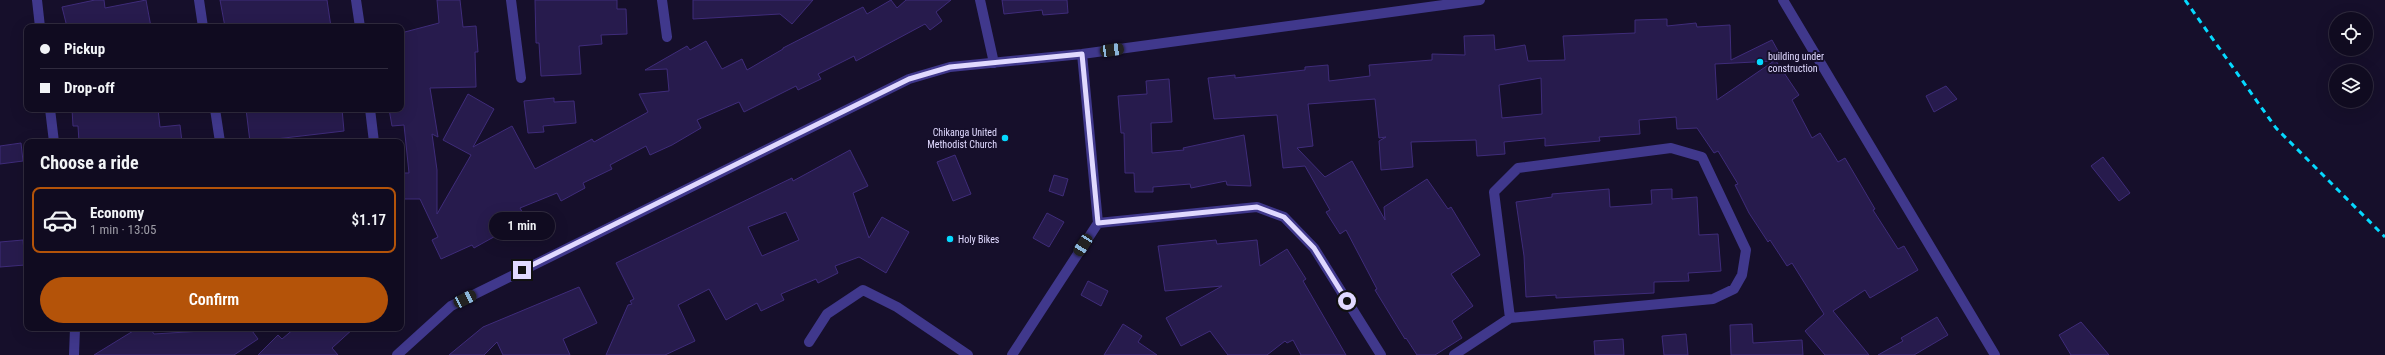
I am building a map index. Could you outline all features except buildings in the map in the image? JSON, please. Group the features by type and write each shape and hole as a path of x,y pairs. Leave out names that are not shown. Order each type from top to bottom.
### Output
{"street":[{"path":"37,0 40,24"},
{"path":"199,0 203,24"},
{"path":"356,0 360,24"},
{"path":"511,0 521,78"},
{"path":"662,0 667,37"},
{"path":"980,0 994,63"},
{"path":"397,355 451,306 902,82 950,67 1082,54 1480,0"},
{"path":"1783,0 1995,355"},
{"path":"1012,355 1098,223 1082,54"},
{"path":"50,112 54,139"},
{"path":"215,112 220,139"},
{"path":"370,112 374,139"},
{"path":"1454,355 1510,318 1713,299 1734,289 1742,275 1746,250 1702,157 1671,148 1518,168 1494,192 1510,318"},
{"path":"1098,223 1257,207 1284,217 1314,248 1381,355"},
{"path":"809,342 827,314 863,290 897,308 968,355"},
{"path":"74,355 75,331"}],"railway":[{"path":"2185,0 2276,128 2385,237"}],"place":[{"name":"building under construction","path":"1760,62"},
{"name":"Chikanga United Methodist Church","path":"1005,138"},
{"name":"Holy Bikes","path":"950,239"}],"route":[{"path":"522,270 909,79 950,67 1082,54 1098,223 1257,207 1284,217 1314,248 1347,301"}]}
